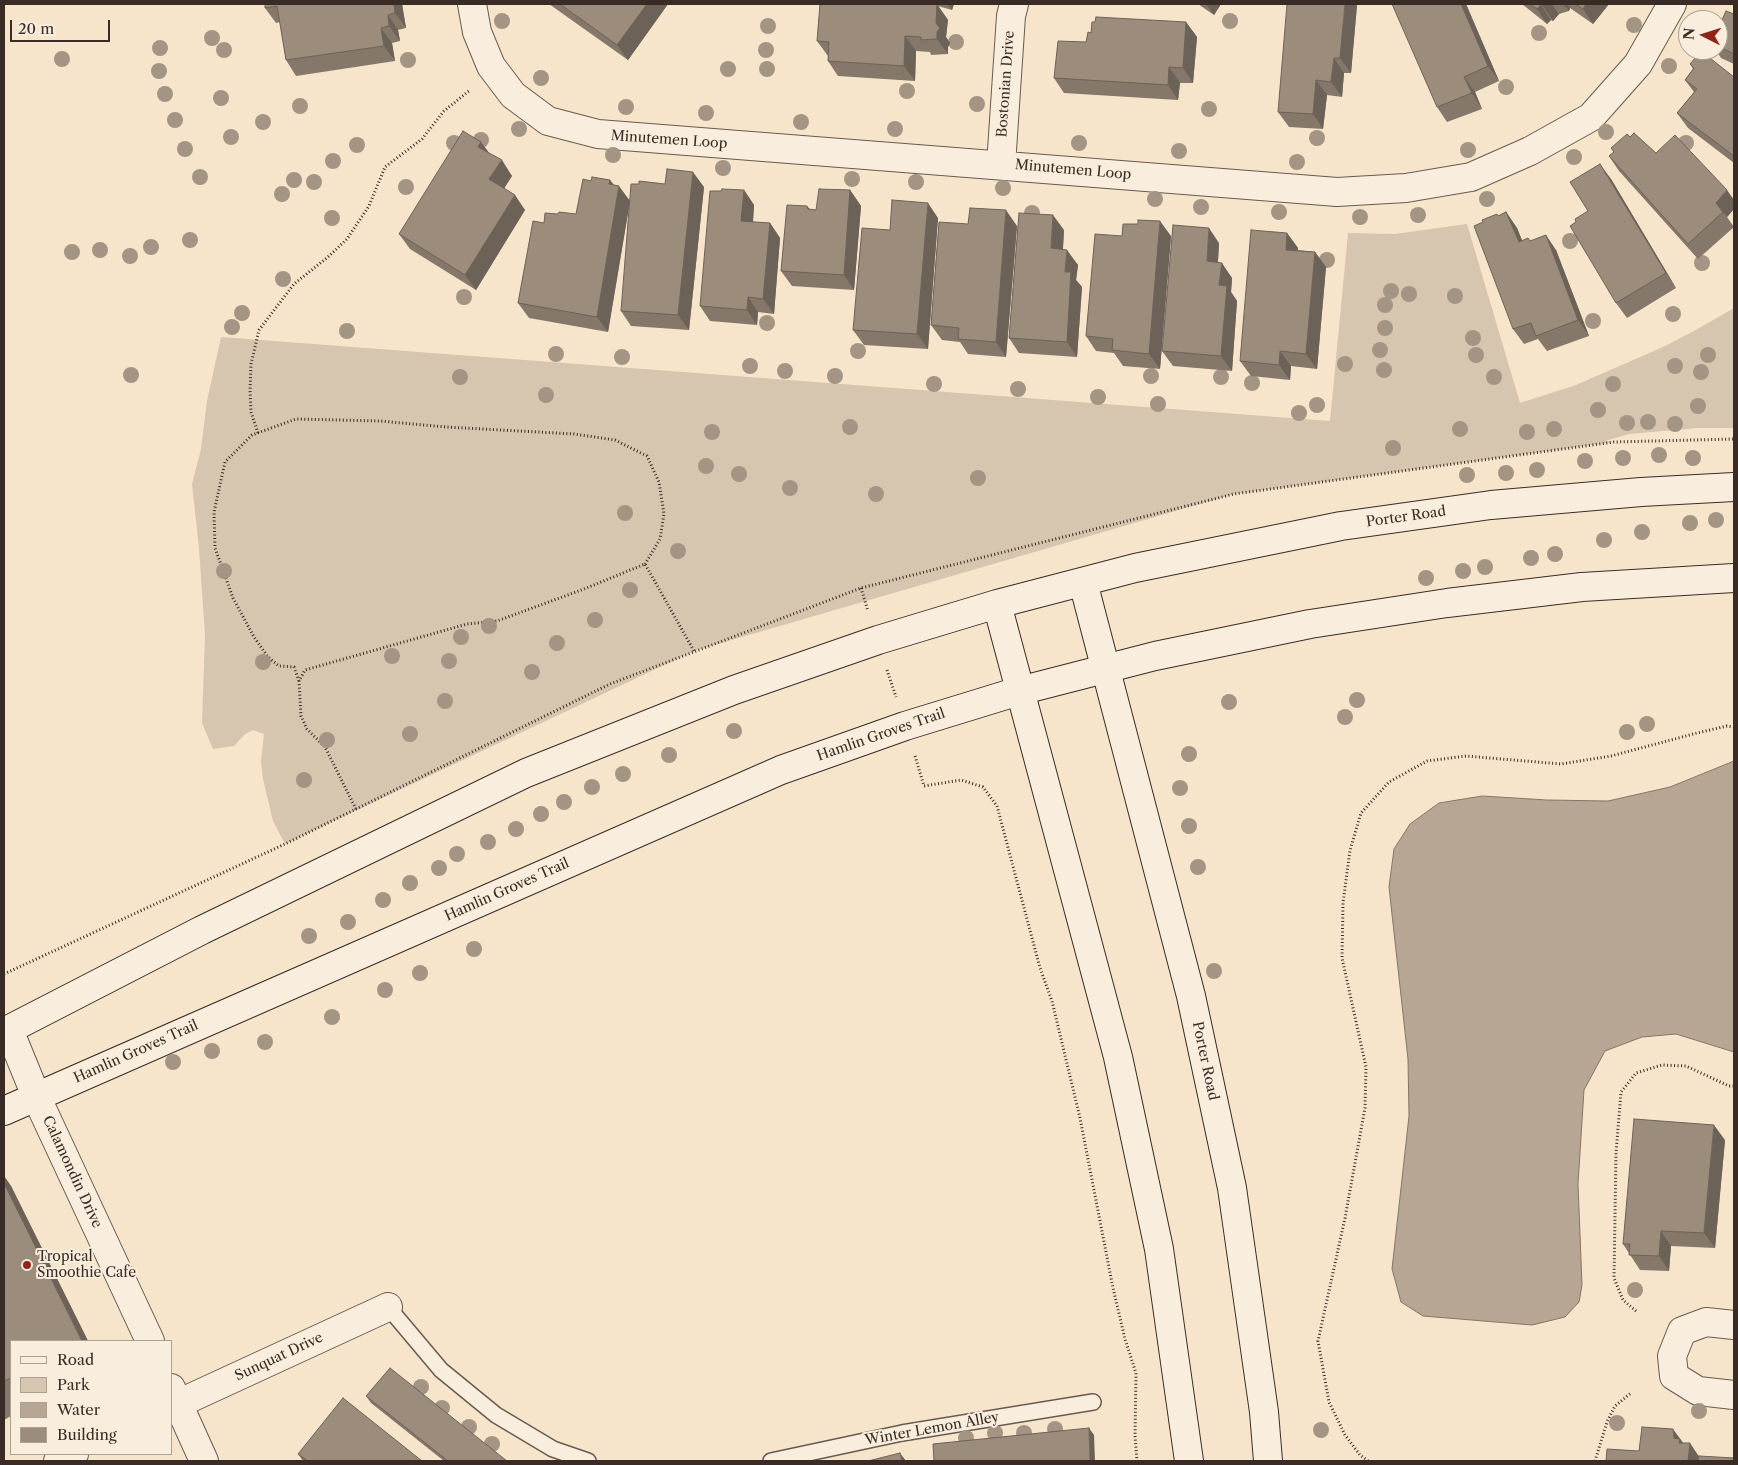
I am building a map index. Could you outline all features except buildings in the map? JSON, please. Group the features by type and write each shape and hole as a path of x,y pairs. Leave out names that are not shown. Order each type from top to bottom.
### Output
{"street":[{"name":"Minutemen Loop","path":"472,4 477,32 491,66 513,95 548,121 598,134 1337,192 1406,188 1471,177 1530,152 1590,116 1638,64 1672,4"},
{"name":"Bostonian Drive","path":"1001,165 1011,16 1014,4"},
{"name":"Porter Road","path":"997,604 1144,566 1350,525 1491,505 1640,492 1734,487"},
{"path":"1019,691 1155,656 1310,624 1447,603 1582,588 1734,578"},
{"name":"Porter Road","path":"1083,582 1191,996 1232,1188 1264,1412 1268,1461"},
{"path":"6,1031 202,930 526,773 734,690 878,640 997,604 1118,1057 1159,1249 1190,1461"},
{"name":"Hamlin Groves Trail","path":"4,1111 780,770 905,726 1019,691"},
{"name":"Calamondin Drive","path":"6,1031 150,1340"},
{"name":"Sunquat Drive","path":"174,1400 388,1306"},
{"path":"1734,1325 1706,1322 1682,1331 1672,1356 1674,1376 1698,1391 1734,1395"},
{"path":"174,1400 204,1461"},
{"path":"58,1461 72,1455"}],"lane":[{"path":"388,1306 440,1370 496,1415 553,1449 588,1461"},
{"name":"Winter Lemon Alley","path":"771,1461 902,1433 1093,1402"}],"path":[{"path":"258,433 251,412 250,391 251,364 259,330 294,284 347,239 369,206 385,167 422,139 444,111 470,90"},
{"path":"299,681 306,670 468,624 497,621 584,589 644,564 660,539 664,514 660,482 647,456 615,440 574,434 361,420 296,420 252,435 225,462 214,512 215,548 234,598 254,637 268,657 279,666 294,667 299,681 301,716 307,730 326,747 356,809"},
{"path":"644,564 694,651"},
{"path":"861,588 924,786 962,780 982,787 997,806 1040,968 1052,1001 1080,1118 1113,1288 1125,1339 1136,1373 1134,1410 1137,1461"},
{"path":"1368,1461 1360,1456 1344,1435 1328,1402 1318,1341 1345,1218 1365,1108 1366,1067 1342,958 1343,903 1350,850 1361,813 1389,782 1427,761 1466,756 1561,764 1611,756 1727,726 1734,727"},
{"path":"1636,1311 1623,1300 1614,1278 1616,1153 1621,1092 1636,1073 1662,1065 1686,1066 1729,1086 1734,1086"},
{"path":"1595,1461 1614,1406 1631,1393"}],"green space":[{"path":"1467,224 1520,403 1576,385 1663,347 1734,308 1734,428 1698,428 1629,434 1605,441 1614,442 1234,494 694,651 285,844 273,821 263,779 261,762 264,734 253,730 245,734 234,746 213,749 202,723 205,635 192,484 201,449 207,401 221,337 1330,421 1348,233 1395,234"}],"water":[{"path":"1734,761 1734,1052 1676,1034 1642,1037 1605,1051 1584,1090 1578,1184 1582,1285 1579,1302 1565,1317 1532,1325 1423,1316 1401,1302 1392,1269 1409,1116 1408,1059 1389,887 1394,849 1410,824 1439,803 1482,796 1608,801 1670,787"}],"place":[{"name":"Tropical Smoothie Cafe","path":"27,1265"}]}
